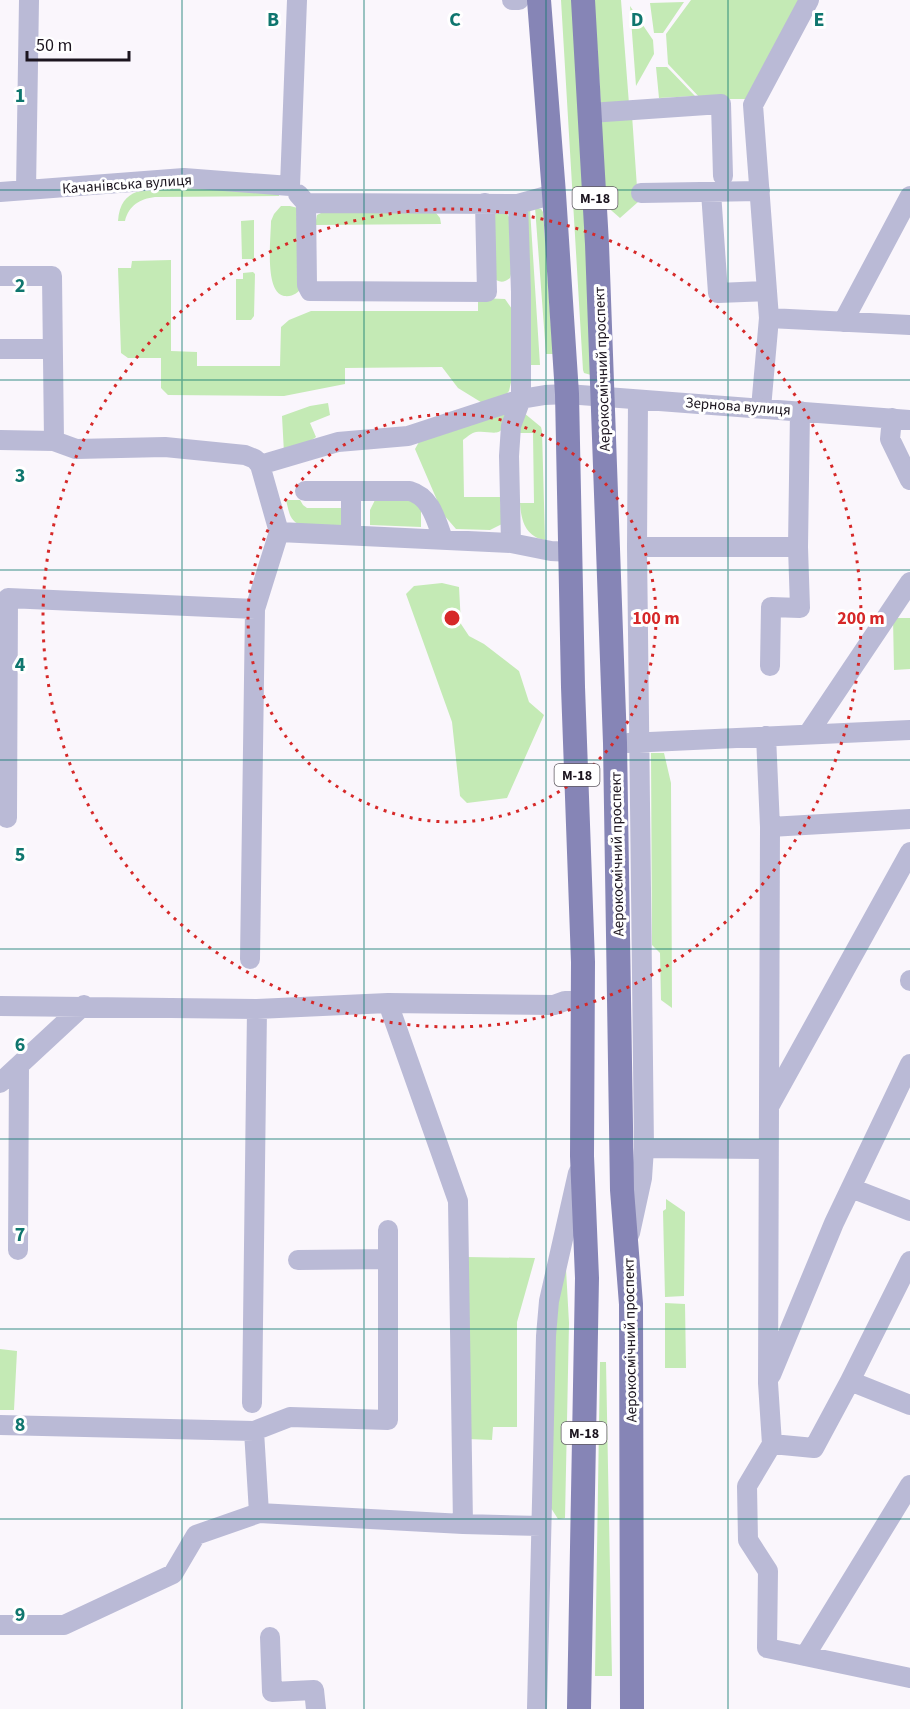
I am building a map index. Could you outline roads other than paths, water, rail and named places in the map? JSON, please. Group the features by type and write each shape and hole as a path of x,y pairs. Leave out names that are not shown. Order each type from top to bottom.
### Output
{"main road":[{"name":"М-18","path":"539,0 567,394 584,1001 582,1156 587,1278 579,1709"},
{"name":"Аерокосмічний проспект","path":"583,0 603,397 615,743 622,1190 628,1242 631,1304 632,1709"}],"street":[{"path":"26,190 29,0"},
{"path":"297,0 290,186 306,203 307,285 310,291 521,291"},
{"path":"512,0 519,0"},
{"path":"761,408 769,318 753,105 808,0"},
{"path":"590,113 721,104 723,176"},
{"name":"Качанівська вулиця","path":"0,192 184,178 290,186"},
{"path":"641,193 760,191"},
{"path":"711,192 718,293 767,291"},
{"path":"306,203 518,204 554,194"},
{"path":"843,322 910,196"},
{"path":"485,203 487,291"},
{"path":"511,543 509,456 511,426 521,399 518,204"},
{"path":"0,276 52,276 54,441"},
{"path":"769,318 910,325"},
{"path":"0,349 52,349"},
{"name":"Зернова вулиця","path":"260,465 338,442 408,436 521,399 545,395 567,394 901,419"},
{"path":"628,1242 642,1178 644,1148 637,548 638,400"},
{"path":"770,666 771,607 800,608 798,548 800,411"},
{"path":"901,419 890,439 910,480"},
{"path":"0,440 54,441 76,449 165,447 245,455 255,459 260,465 279,532 255,609 250,959"},
{"path":"305,491 410,491 418,493 431,507 443,539"},
{"path":"351,491 351,535"},
{"path":"279,532 511,543 551,551 571,552"},
{"path":"637,548 798,548"},
{"path":"808,734 910,582"},
{"path":"7,818 4,598 255,609"},
{"path":"615,743 910,730"},
{"path":"766,736 770,827 768,1383 772,1444 747,1486 748,1540 768,1570 768,1648 910,1678"},
{"path":"770,827 910,819"},
{"path":"768,1108 910,852"},
{"path":"0,1006 84,1005 257,1009 388,1002 554,1005 565,1001 584,1001"},
{"path":"388,1002 458,1201 463,1524"},
{"path":"0,1083 84,1005"},
{"path":"252,1403 257,1009"},
{"path":"768,1383 834,1223 910,1064"},
{"path":"18,1250 19,1066"},
{"path":"644,1148 768,1149"},
{"path":"537,1709 546,1336 549,1300 582,1156"},
{"path":"851,1188 910,1211"},
{"path":"0,1425 254,1431 290,1417 388,1420 388,1230"},
{"path":"298,1260 388,1259"},
{"path":"772,1444 814,1448 910,1261"},
{"path":"850,1381 910,1406"},
{"path":"254,1431 259,1513"},
{"path":"806,1656 910,1485"},
{"path":"0,1624 64,1625 173,1574 196,1535 259,1513 542,1526"},
{"path":"270,1637 272,1692 314,1690 315,1709"}]}
